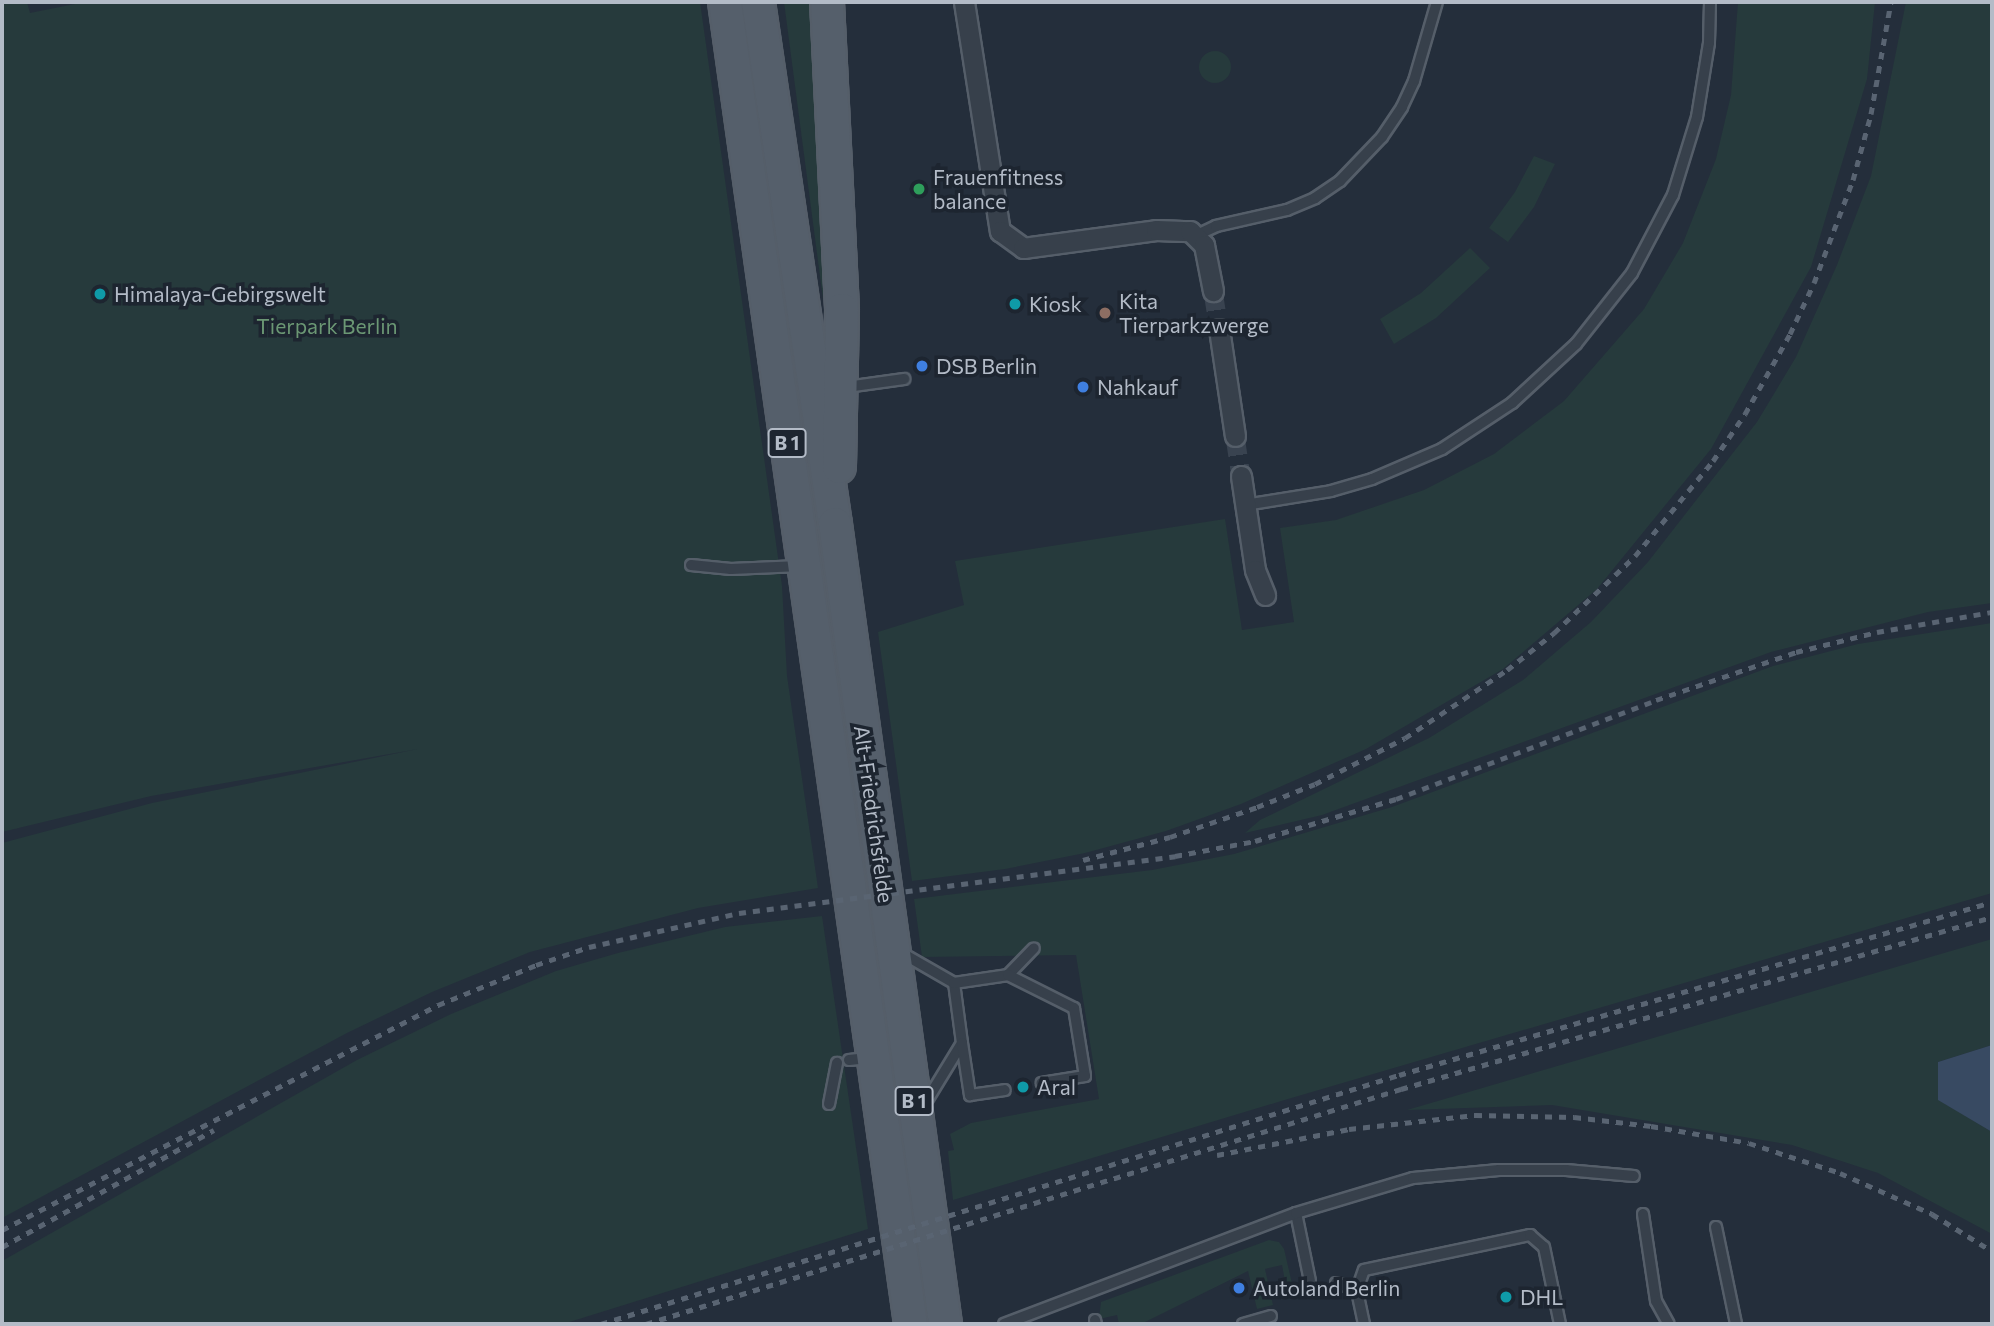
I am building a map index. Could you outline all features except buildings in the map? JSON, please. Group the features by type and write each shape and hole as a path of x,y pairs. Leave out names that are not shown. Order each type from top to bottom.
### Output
{"main road":[{"name":"B 1","path":"725,2 804,565"},
{"name":"Alt-Friedrichsfelde","path":"758,2 835,524 945,1324"},
{"path":"827,2 843,387 835,524"},
{"name":"Alt-Friedrichsfelde","path":"804,565 849,884 861,1059 911,1324"}],"street":[{"path":"964,2 1000,231 1023,248 1156,230 1190,231 1197,235 1208,258 1213,291"},
{"path":"1219,329 1235,436"},
{"path":"1241,476 1255,570 1265,595"}],"lane":[{"path":"1197,235 1216,226 1287,210 1315,198 1340,181 1381,137 1402,107 1418,71 1437,2"},
{"path":"1245,505 1331,491 1372,480 1432,455 1477,429 1512,403 1576,344 1632,273 1673,195 1697,117 1709,43 1710,2"},
{"path":"843,387 904,379"},
{"path":"691,565 731,569 804,565"},
{"path":"893,948 954,983 1008,975 1074,1008 1085,1076 1042,1083"},
{"path":"1008,975 1034,948"},
{"path":"954,983 970,1095 1004,1090"},
{"path":"916,1117 962,1043"},
{"path":"829,1104 837,1063"},
{"path":"1004,1324 1296,1213 1413,1178 1449,1173 1566,1170 1634,1176"},
{"path":"1296,1213 1310,1281"},
{"path":"1643,1214 1656,1301 1669,1324"},
{"path":"1716,1227 1736,1324"},
{"path":"1364,1324 1356,1290 1364,1270 1530,1235 1544,1247 1560,1324"},
{"path":"1336,1283 1356,1290"},
{"path":"1244,1324 1271,1316"}],"green space":[{"name":"Tierpark Berlin","path":"2,2 27,2 30,13 85,2 700,2 782,586 787,676 818,888 698,908 530,952 432,992 347,1033 2,1218 2,843 152,803 418,749 151,796 2,832"},
{"path":"784,2 819,2 830,298 823,299"},
{"path":"1738,2 1875,2 1867,79 1811,267 1711,449 1597,589 1503,669 1366,749 1241,804 1166,831 1085,853 1005,869 912,881 878,632 964,605 955,561 1225,519 1242,630 1294,622 1280,528 1336,520 1424,490 1494,454 1564,401 1644,309 1683,243 1716,159 1731,95"},
{"path":"1906,2 1992,2 1992,603 1928,612 1771,652 1322,815 1245,833 1260,820 1429,738 1523,680 1591,622 1648,562 1757,422 1796,357 1837,265 1871,176"},
{"path":"748,27 811,469 804,470 742,28"},
{"path":"1215,51 1226,56 1231,67 1226,78 1215,83 1204,78 1199,67 1204,56"},
{"path":"1534,156 1555,164 1534,207 1508,242 1489,228 1515,192"},
{"path":"1470,248 1490,268 1436,318 1394,344 1380,319 1421,293"},
{"path":"1992,623 1992,893 953,1200 948,1151 954,1150 950,1134 971,1123 1099,1099 1076,955 922,957 914,899 1152,870 1234,854 1392,807 1773,666 1858,644"},
{"path":"855,782 932,1324 924,1324 849,783"},
{"path":"822,916 868,1229 563,1324 2,1324 2,1261 357,1060 451,1014 556,971 725,927"},
{"path":"1992,939 1992,1045 1938,1062 1939,1100 1992,1132 1992,1234 1878,1173 1792,1145 1552,1105 1407,1110"},
{"path":"1269,1240 1279,1242 1284,1249 1294,1292 1288,1299 1282,1282 1285,1281 1282,1265 1265,1269 1273,1305 1257,1309 1248,1271 1141,1324 1119,1324 1117,1315 1099,1319 1101,1302"}],"water":[{"path":"1992,1045 1992,1132 1938,1100 1938,1062"}],"tunnel":[{"path":"1213,291 1219,329"},
{"path":"1235,436 1241,476"}],"railway":[{"path":"1083,860 1170,837 1257,807 1315,784 1405,738 1507,670 1554,633 1635,556 1713,461 1745,414 1790,334 1814,283 1853,180 1871,114 1891,2"},
{"path":"2,1230 438,1005 536,965 589,947 739,913 1175,856 1255,841 1396,799 1656,700 1796,652 1877,632 1992,612"},
{"path":"601,1324 1399,1075 1992,902"},
{"path":"646,1324 1401,1089 1992,917"},
{"path":"1217,1155 1349,1129 1475,1115 1574,1117 1651,1126 1749,1143 1840,1173 1932,1214 1992,1251"},
{"path":"2,1247 214,1130"}],"place":[{"name":"Frauenfitness balance","path":"919,189"},
{"name":"Himalaya-Gebirgswelt","path":"100,294"},
{"name":"Kiosk","path":"1015,304"},
{"name":"Kita Tierparkzwerge","path":"1105,313"},
{"name":"DSB Berlin","path":"922,366"},
{"name":"Nahkauf","path":"1083,387"},
{"name":"Aral","path":"1023,1087"},
{"name":"Autoland Berlin","path":"1239,1288"},
{"name":"DHL","path":"1506,1297"}]}
